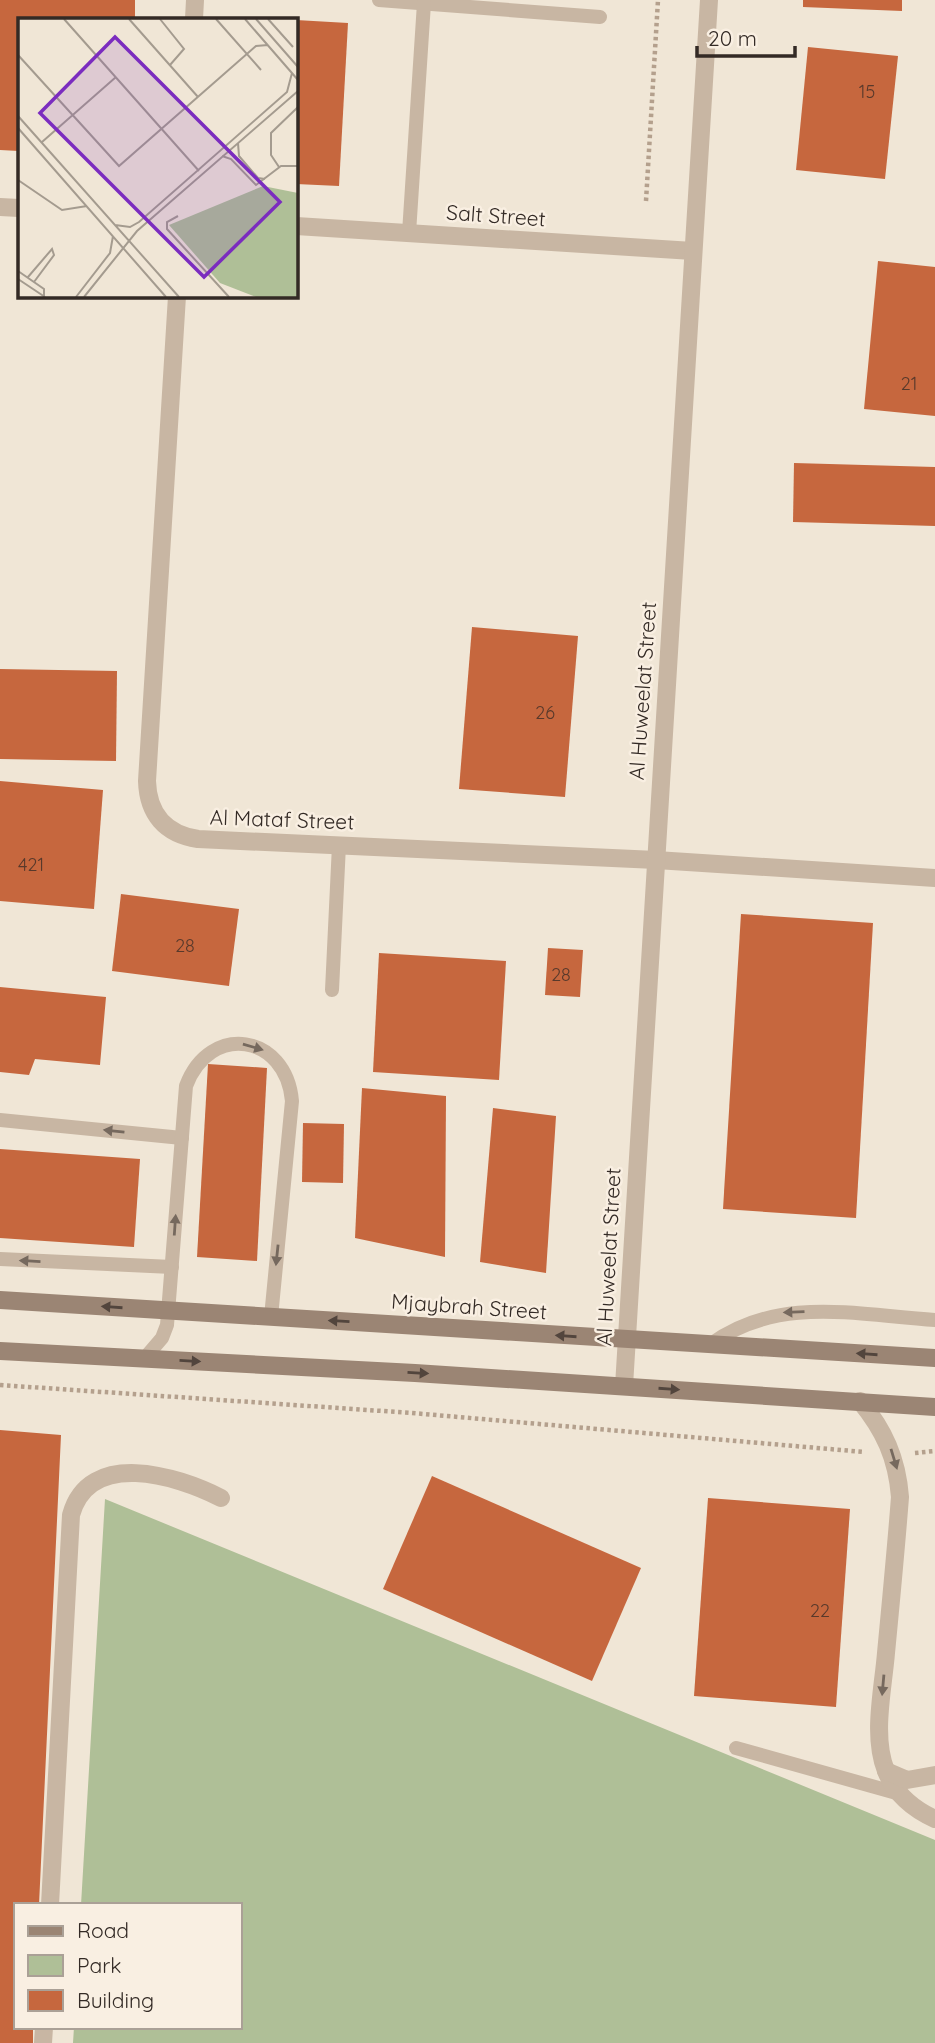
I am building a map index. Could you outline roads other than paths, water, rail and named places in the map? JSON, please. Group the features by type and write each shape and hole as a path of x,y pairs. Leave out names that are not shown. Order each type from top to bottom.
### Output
{"street":[{"path":"194,18 195,0"},
{"name":"Al Huweelat Street","path":"624,1386 709,0"},
{"path":"0,207 18,208"},
{"name":"Salt Street","path":"298,226 693,251"},
{"name":"Al Mataf Street","path":"177,298 148,795 160,821 184,837 656,860 935,878"},
{"name":"Mjaybrah Street","path":"0,1300 935,1358"},
{"path":"0,1351 935,1406"},
{"path":"860,1401 885,1435 900,1486 881,1714 881,1754 886,1771 900,1794 920,1812 935,1819"},
{"path":"50,1903 71,1515 74,1503 90,1483 122,1474 175,1478 221,1498"},
{"path":"886,1771 907,1780 935,1775"}],"lane":[{"path":"379,0 600,17"},
{"path":"409,233 424,3"},
{"path":"332,990 339,845"},
{"path":"144,1359 162,1338 169,1311 189,1079 201,1058 215,1049 246,1044 261,1048 285,1070 292,1101 271,1317"},
{"path":"0,1120 182,1138"},
{"path":"0,1259 172,1267"},
{"path":"711,1344 749,1321 784,1312 935,1320"},
{"path":"736,1748 900,1794"}]}
